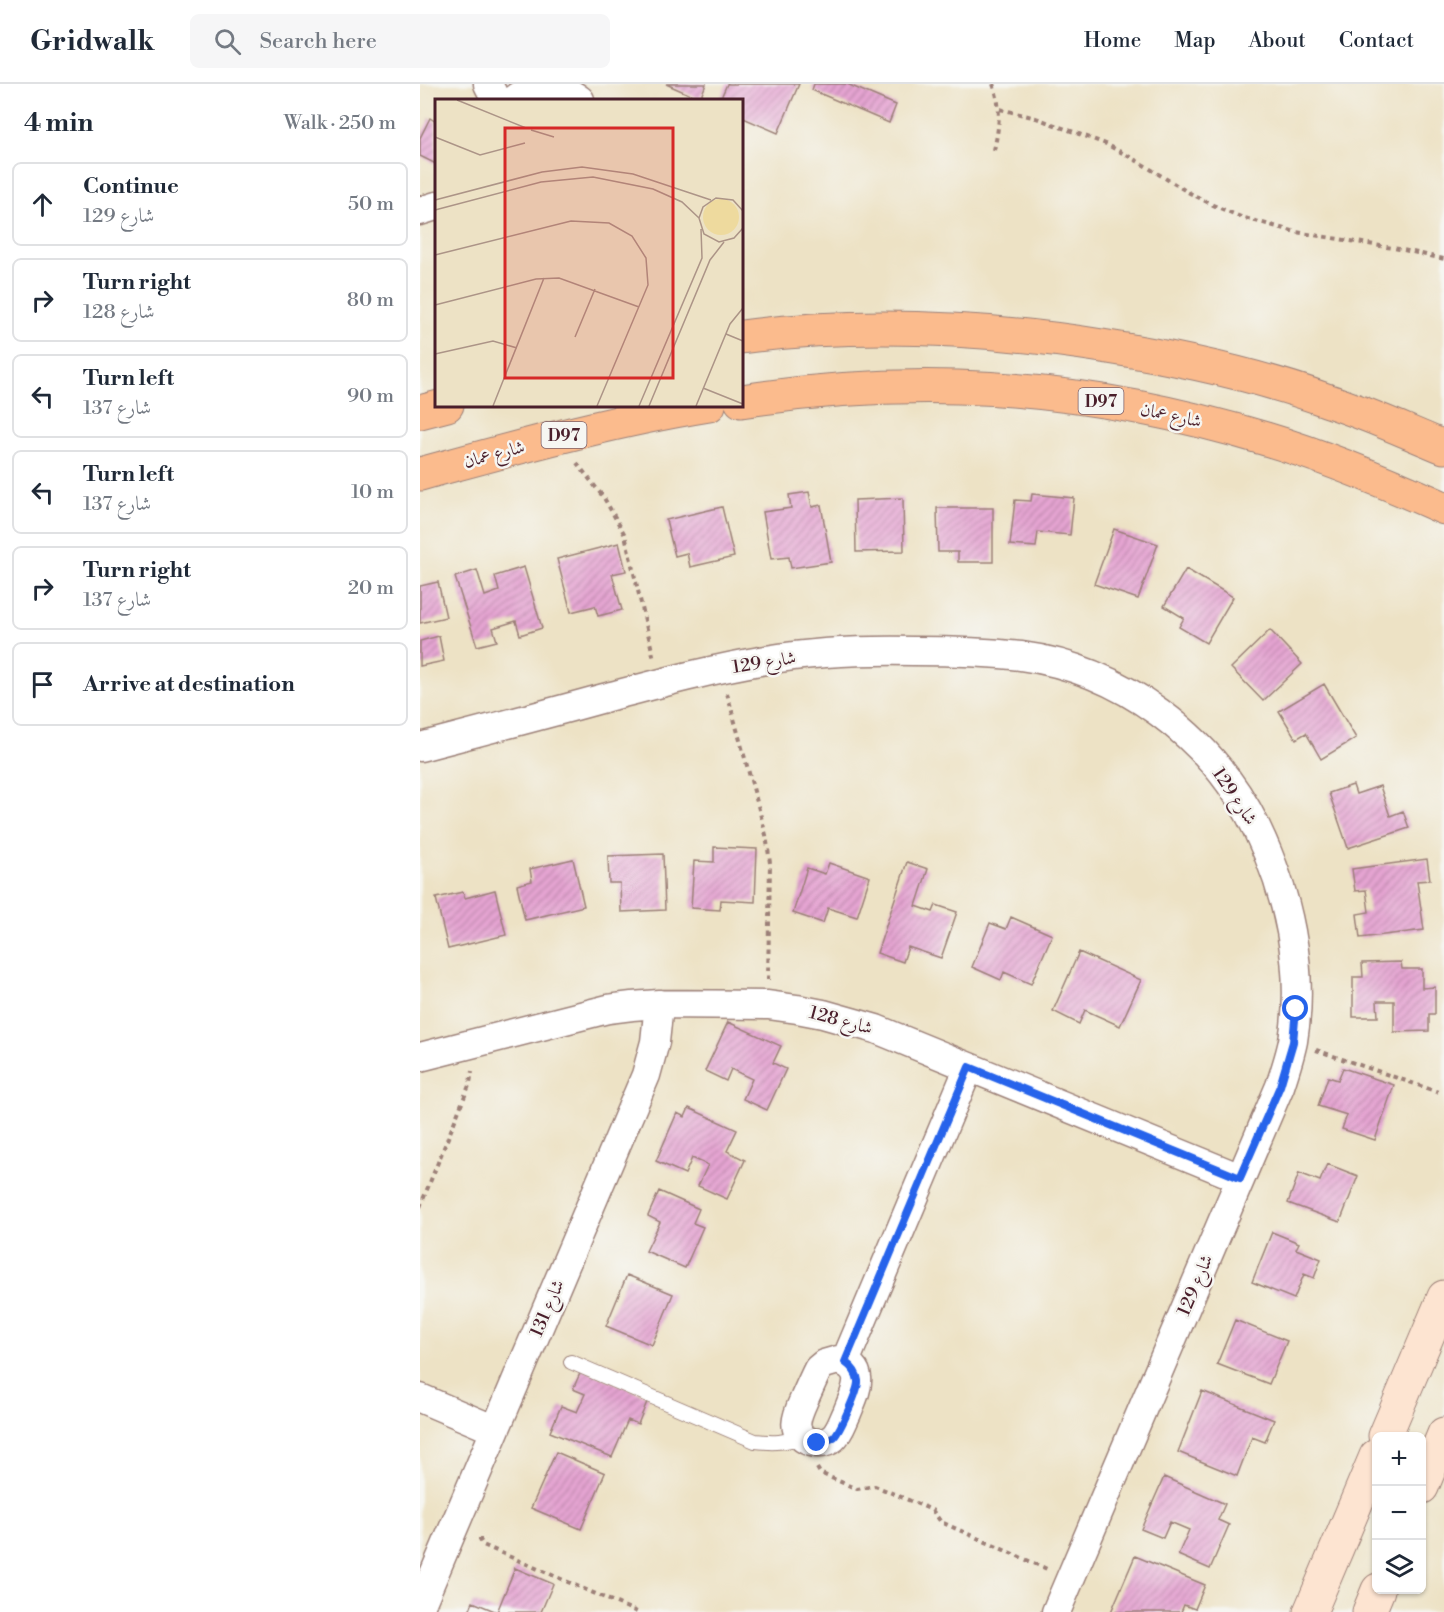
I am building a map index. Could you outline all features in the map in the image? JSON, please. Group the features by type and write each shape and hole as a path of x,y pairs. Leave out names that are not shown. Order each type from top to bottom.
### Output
{"main road":[{"path":"742,337 829,329 890,327 1013,334 1117,348 1202,364 1265,381 1327,400 1444,447"},
{"name":"شارع عمان","path":"742,400 896,387 959,387 1023,391 1086,399 1211,423 1268,440 1324,458 1444,508"},
{"path":"420,412 443,406"},
{"name":"شارع عمان","path":"420,474 640,417 703,406"},
{"path":"1387,1432 1444,1297"},
{"path":"1422,1486 1444,1434"},
{"path":"1310,1612 1372,1468"},
{"path":"1369,1612 1376,1594"}],"street":[{"path":"488,84 496,99"},
{"path":"514,99 525,91 546,85 564,89 581,99"},
{"path":"420,211 435,207"},
{"name":"شارع 129","path":"420,747 720,669 823,653 907,651 1023,656 1087,673 1147,703 1174,723 1217,766 1251,816 1267,849 1279,883 1294,948 1297,979 1293,1042 1280,1086 1056,1612"},
{"name":"شارع 128","path":"420,1057 608,1009 658,1004 768,1005 797,1009 876,1029 1240,1178"},
{"name":"شارع 131","path":"420,1607 646,1075 655,1042 658,1004"},
{"path":"845,1362 969,1067"},
{"path":"831,1361 845,1362 852,1367 858,1380 857,1388 839,1431 826,1442 810,1440 798,1431 796,1417 818,1369 831,1361"},
{"path":"420,1398 495,1430"}],"lane":[{"path":"571,1362 754,1441 781,1443 810,1440"}],"path":[{"path":"993,84 998,95 1000,109 994,150"},
{"path":"1000,109 1036,118 1106,144 1186,191 1241,217 1296,232 1378,245 1444,259"},
{"path":"558,437 604,498 625,535 660,683"},
{"path":"720,669 765,835 770,863 768,1005"},
{"path":"1293,1042 1438,1092"},
{"path":"420,1207 470,1083 472,1059 470,1044"},
{"path":"810,1440 815,1465 820,1473 857,1489 875,1486 932,1510 941,1522 1070,1579"},
{"path":"460,1513 483,1526 484,1532 480,1540 483,1545 637,1612"}],"building":[{"path":"666,84 706,84 700,99"},
{"path":"727,84 799,84 778,133 742,117 742,99 720,99"},
{"path":"814,84 847,84 896,105 889,123 812,90"},
{"path":"430,118 435,121 435,164 420,156 420,138"},
{"path":"809,492 812,507 821,505 831,562 791,568 789,557 771,559 763,512 791,508 789,495"},
{"path":"1032,494 1074,498 1070,535 1038,532 1036,547 1010,545 1015,500 1031,501"},
{"path":"903,498 904,551 856,552 855,500"},
{"path":"722,507 734,557 690,567 687,553 675,556 666,520"},
{"path":"937,508 993,508 993,562 958,562 958,552 938,552"},
{"path":"1114,529 1158,544 1138,599 1094,584"},
{"path":"619,543 626,571 612,574 622,610 598,616 595,606 571,612 557,559"},
{"path":"524,567 542,628 520,635 516,621 493,628 497,641 477,646 455,577 477,570 485,596 499,591 495,576"},
{"path":"1186,569 1233,597 1206,643 1179,627 1184,618 1164,606"},
{"path":"438,582 446,617 420,623 420,586"},
{"path":"1270,630 1302,664 1263,701 1231,668"},
{"path":"439,636 444,661 420,666 420,641"},
{"path":"1324,684 1356,738 1321,759 1306,733 1296,739 1279,711"},
{"path":"1353,785 1356,794 1380,786 1390,816 1403,811 1409,828 1348,848 1329,793"},
{"path":"714,847 757,849 755,902 721,900 720,910 691,908 694,861 714,862"},
{"path":"663,854 665,910 621,912 620,883 609,883 608,856"},
{"path":"573,859 584,906 525,920 517,885 532,881 530,869"},
{"path":"1427,859 1430,880 1417,881 1424,930 1360,938 1357,914 1369,912 1366,890 1355,891 1352,869"},
{"path":"907,862 928,869 916,906 933,912 936,905 957,912 941,958 908,947 903,962 877,953"},
{"path":"829,863 870,877 857,917 828,908 823,923 793,913 807,868 825,874"},
{"path":"495,890 506,935 448,949 436,898 463,892 465,898"},
{"path":"1011,917 1052,935 1031,984 1004,972 1001,980 972,967 990,923 1006,929"},
{"path":"1079,952 1141,980 1120,1026 1085,1010 1079,1024 1053,1011"},
{"path":"1401,962 1402,969 1422,969 1422,988 1435,987 1435,1014 1429,1014 1429,1031 1394,1032 1394,1001 1377,1001 1378,1017 1353,1017 1353,977 1363,977 1362,963"},
{"path":"728,1022 781,1046 773,1063 786,1069 767,1110 743,1099 752,1079 731,1069 726,1081 705,1071"},
{"path":"1343,1068 1394,1085 1375,1140 1342,1129 1347,1115 1318,1106 1328,1077 1338,1080"},
{"path":"689,1108 737,1130 727,1151 745,1160 727,1199 698,1186 708,1165 692,1158 685,1174 656,1161 677,1113 685,1117"},
{"path":"1327,1164 1358,1176 1340,1222 1288,1203 1299,1173 1320,1181"},
{"path":"659,1191 699,1209 693,1223 703,1227 685,1268 646,1251 660,1222 648,1216"},
{"path":"1272,1232 1299,1243 1296,1249 1321,1259 1314,1278 1304,1274 1294,1299 1252,1282"},
{"path":"627,1275 673,1294 652,1345 606,1326"},
{"path":"1235,1320 1287,1341 1269,1384 1217,1364"},
{"path":"582,1369 649,1397 638,1424 628,1420 612,1457 550,1432 561,1406 577,1412 585,1394 573,1389"},
{"path":"1202,1391 1274,1420 1265,1442 1252,1437 1237,1476 1178,1452"},
{"path":"556,1452 605,1473 581,1529 531,1508"},
{"path":"1164,1477 1225,1504 1218,1520 1229,1525 1210,1569 1178,1555 1189,1530 1170,1522 1163,1538 1141,1529"},
{"path":"1135,1556 1205,1585 1195,1609 1184,1605 1181,1612 1111,1612"},
{"path":"515,1568 553,1584 541,1612 497,1612"},
{"path":"473,1602 497,1612 469,1612"}],"route":[{"path":"817,1443 826,1442 839,1431 857,1388 856,1373 845,1362 969,1067 1240,1178 1280,1086 1293,1042 1296,1009"}]}
